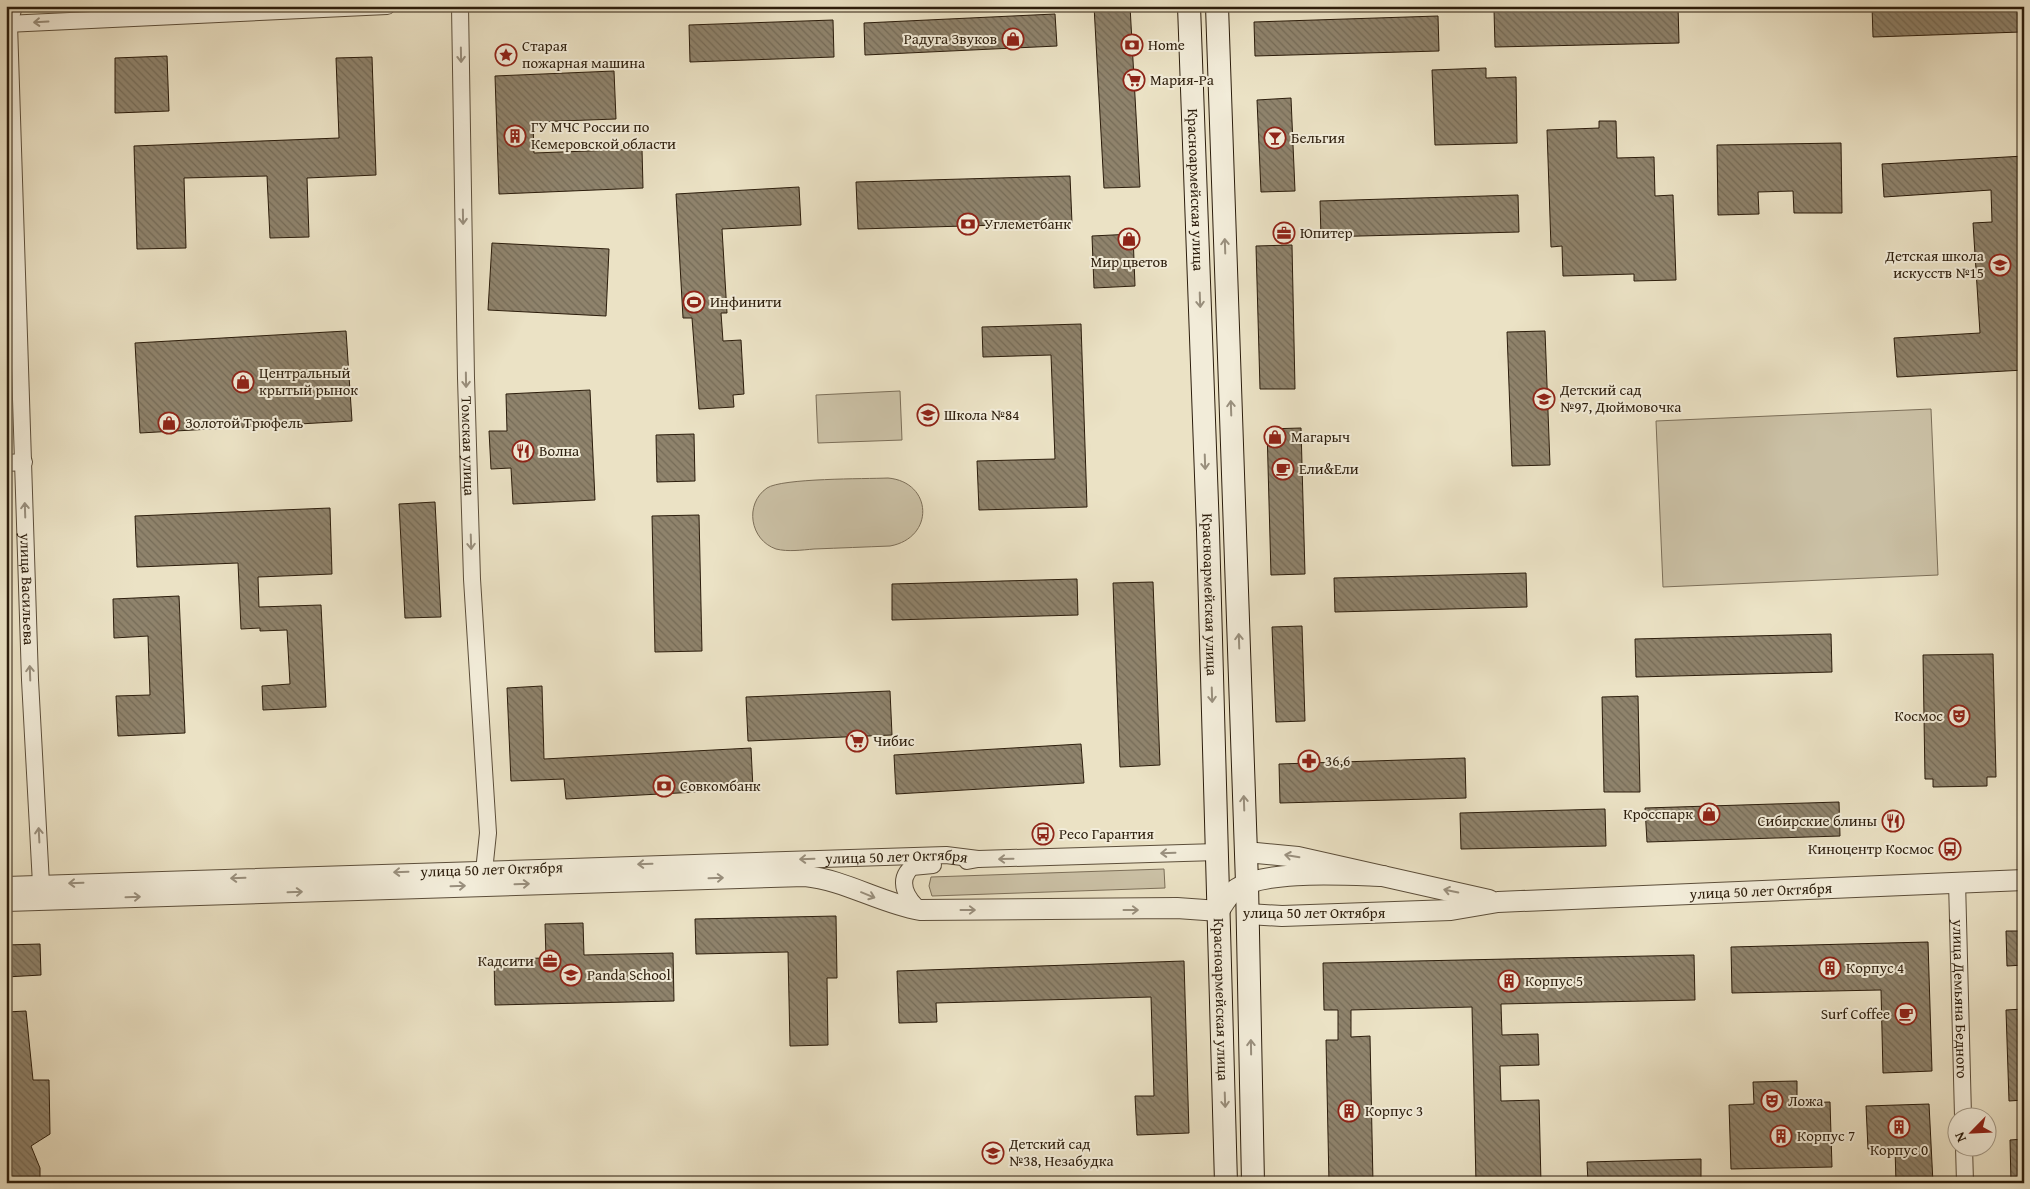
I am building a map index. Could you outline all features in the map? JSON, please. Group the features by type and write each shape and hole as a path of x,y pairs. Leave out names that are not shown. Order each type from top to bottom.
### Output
{"main road":[{"name":"Красноармейская улица","path":"1189,6 1219,911 1226,1183"},
{"name":"Красноармейская улица","path":"1217,6 1248,914 1253,1183"},
{"name":"улица 50 лет Октября","path":"1217,852 1246,852"},
{"name":"улица 50 лет Октября","path":"1219,911 1248,914"}],"street":[{"name":"улица Васильева","path":"14,6 8,24 30,680 45,892"},
{"path":"8,24 387,6"},
{"name":"Томская улица","path":"460,6 466,378 472,579 488,833 483,878"},
{"path":"6,463 24,462"},
{"name":"улица 50 лет Октября","path":"6,901 45,892 483,878 946,855 978,859 1217,852"},
{"name":"улица 50 лет Октября","path":"1246,852 1298,857 1498,902"},
{"name":"улица 50 лет Октября","path":"920,910 906,895 904,882 908,871 920,865 948,865 978,859"},
{"name":"улица 50 лет Октября","path":"483,878 805,876 820,877 900,907 920,910 1177,908 1219,911"},
{"path":"1219,911 1226,898 1247,883 1280,876 1383,876"},
{"name":"улица 50 лет Октября","path":"1248,914 1282,916 1451,910 1498,902 1957,881 2024,880"},
{"name":"улица Демьяна Бедного","path":"1957,881 1964,1106"},
{"name":"улица 50 лет Октября","path":"6,885 45,892"},
{"path":"1964,1156 1965,1183"}],"shaded area":[{"path":"900,391 902,440 818,443 816,395"},
{"path":"1931,409 1938,575 1663,587 1656,421"},
{"path":"888,478 903,482 914,489 920,499 923,511 921,522 915,533 905,541 890,546 785,550 776,549 767,544 760,538 756,530 753,521 755,503 767,488 789,482"},
{"path":"1164,869 1165,888 932,896 929,886 931,877"}],"building":[{"path":"1094,6 1130,6 1140,187 1104,188"},
{"path":"1678,6 1679,43 1495,47 1494,10"},
{"path":"1872,6 2020,6 2021,32 1873,37"},
{"path":"1055,14 1057,46 865,55 864,23"},
{"path":"1438,16 1439,51 1255,56 1254,22"},
{"path":"833,20 834,57 690,62 689,25"},
{"path":"167,56 169,111 115,113 115,58"},
{"path":"372,57 376,175 307,178 309,237 270,238 267,176 184,178 186,248 137,249 134,146 339,138 336,58"},
{"path":"1486,68 1486,78 1516,77 1517,143 1435,145 1432,70"},
{"name":"ГУ МЧС России по Кемеровской области","path":"614,71 616,119 533,122 534,153 642,149 643,188 499,194 495,76"},
{"path":"1291,98 1295,191 1261,192 1257,100"},
{"path":"1599,121 1616,121 1617,158 1654,157 1655,196 1673,195 1676,280 1634,281 1634,274 1563,276 1562,246 1551,247 1547,130 1599,128"},
{"path":"1841,143 1842,213 1794,213 1793,191 1758,192 1759,214 1718,215 1717,145"},
{"name":"Детская школа искусств №15","path":"2024,156 2024,370 1897,377 1894,338 1980,333 1973,223 1992,222 1991,190 1884,197 1882,164"},
{"path":"1070,176 1072,223 858,229 856,182"},
{"path":"799,187 801,225 722,229 727,313 721,313 723,341 741,340 744,394 733,395 734,407 699,409 692,318 683,318 676,194"},
{"path":"1518,195 1519,232 1321,237 1320,201"},
{"path":"1133,234 1135,286 1094,288 1092,236"},
{"path":"492,243 609,249 606,316 488,310"},
{"path":"1292,245 1295,389 1260,389 1256,246"},
{"path":"1081,324 1087,507 979,510 977,461 1055,459 1051,355 983,357 982,327"},
{"name":"Центральный крытый рынок","path":"346,331 352,421 140,433 135,343"},
{"path":"1545,331 1550,465 1512,466 1507,332"},
{"path":"590,390 595,500 513,504 511,468 491,469 489,431 507,431 506,394"},
{"path":"1301,428 1305,574 1271,575 1267,429"},
{"path":"694,434 695,481 657,482 656,435"},
{"path":"435,502 441,617 405,618 399,504"},
{"path":"330,508 332,574 258,577 259,607 321,605 326,707 263,710 262,686 290,684 287,630 260,631 260,628 241,629 238,563 137,567 135,516"},
{"path":"699,515 702,651 655,652 652,516"},
{"path":"1526,573 1527,607 1335,612 1334,578"},
{"path":"1077,579 1078,615 892,620 892,584"},
{"path":"1153,582 1160,765 1120,767 1113,583"},
{"path":"179,596 185,733 118,736 116,696 150,695 148,636 114,638 113,599"},
{"path":"1302,626 1305,721 1276,722 1272,627"},
{"path":"1831,634 1832,672 1636,677 1635,639"},
{"name":"Космос","path":"1993,654 1996,777 1987,777 1987,786 1933,787 1933,779 1925,779 1923,655"},
{"path":"542,686 544,759 751,748 753,789 566,799 564,779 511,781 507,688"},
{"path":"890,691 892,735 748,741 746,697"},
{"path":"1638,696 1640,792 1604,792 1602,697"},
{"path":"1081,744 1084,783 896,794 894,755"},
{"path":"1465,758 1466,798 1280,803 1279,764"},
{"path":"1839,802 1840,836 1647,842 1645,808"},
{"path":"1605,809 1606,846 1461,849 1460,813"},
{"path":"1885,815 1902,815 1902,828 1886,828"},
{"path":"836,916 837,978 827,978 828,1045 790,1046 788,952 696,954 695,919"},
{"path":"583,923 584,955 673,953 674,1001 495,1005 494,959 546,958 545,924"},
{"path":"2006,931 2024,931 2024,965 2007,966"},
{"name":"Корпус 4","path":"1928,942 1932,1071 1883,1073 1881,990 1732,993 1731,947"},
{"path":"40,944 41,975 6,977 6,945"},
{"path":"1694,955 1695,1000 1501,1004 1502,1035 1538,1034 1539,1065 1500,1066 1501,1101 1539,1100 1541,1183 1476,1183 1472,1007 1351,1010 1351,1037 1370,1036 1373,1183 1329,1183 1326,1040 1338,1040 1338,1010 1324,1010 1323,963"},
{"path":"1184,961 1189,1133 1137,1135 1135,1096 1154,1096 1151,997 936,1003 937,1022 899,1023 897,971"},
{"path":"2024,1009 2024,1100 2009,1101 2006,1010"},
{"path":"26,1011 33,1080 49,1080 50,1134 31,1146 40,1168 40,1183 6,1183 6,1012"},
{"name":"Корпус 7","path":"1797,1081 1797,1103 1830,1102 1832,1167 1731,1169 1729,1105 1754,1104 1753,1082"},
{"name":"Корпус 0","path":"1929,1104 1933,1183 1896,1183 1895,1148 1868,1149 1866,1106"},
{"path":"2024,1139 2024,1183 2011,1183 2010,1140"},
{"path":"1701,1159 1701,1183 1588,1183 1587,1162"}],"place":[{"name":"Радуга Звуков","path":"1013,39"},
{"name":"Home","path":"1132,45"},
{"name":"Старая пожарная машина","path":"506,55"},
{"name":"Мария-Ра","path":"1134,80"},
{"name":"ГУ МЧС России по Кемеровской области","path":"515,136"},
{"name":"Бельгия","path":"1275,138"},
{"name":"Углеметбанк","path":"968,224"},
{"name":"Юпитер","path":"1284,233"},
{"name":"Мир цветов","path":"1129,239"},
{"name":"Детская школа искусств №15","path":"2000,265"},
{"name":"Инфинити","path":"694,302"},
{"name":"Центральный крытый рынок","path":"243,382"},
{"name":"Детский сад №97, Дюймовочка","path":"1544,399"},
{"name":"Школа №84","path":"928,415"},
{"name":"Золотой Трюфель","path":"169,423"},
{"name":"Магарыч","path":"1275,437"},
{"name":"Волна","path":"523,451"},
{"name":"Ели&Ели","path":"1283,469"},
{"name":"Космос","path":"1959,716"},
{"name":"Чибис","path":"857,741"},
{"name":"36,6","path":"1309,761"},
{"name":"Совкомбанк","path":"664,786"},
{"name":"Кросспарк","path":"1709,814"},
{"name":"Сибирские блины","path":"1893,821"},
{"name":"Ресо Гарантия","path":"1043,834"},
{"name":"Киноцентр Космос","path":"1950,849"},
{"name":"Кадсити","path":"550,961"},
{"name":"Корпус 4","path":"1830,968"},
{"name":"Panda School","path":"571,975"},
{"name":"Корпус 5","path":"1509,981"},
{"name":"Surf Coffee","path":"1906,1014"},
{"name":"Ложа","path":"1772,1101"},
{"name":"Корпус 3","path":"1349,1111"},
{"name":"Корпус 0","path":"1899,1127"},
{"name":"Корпус 7","path":"1781,1136"},
{"name":"Детский сад №38, Незабудка","path":"993,1153"}]}
